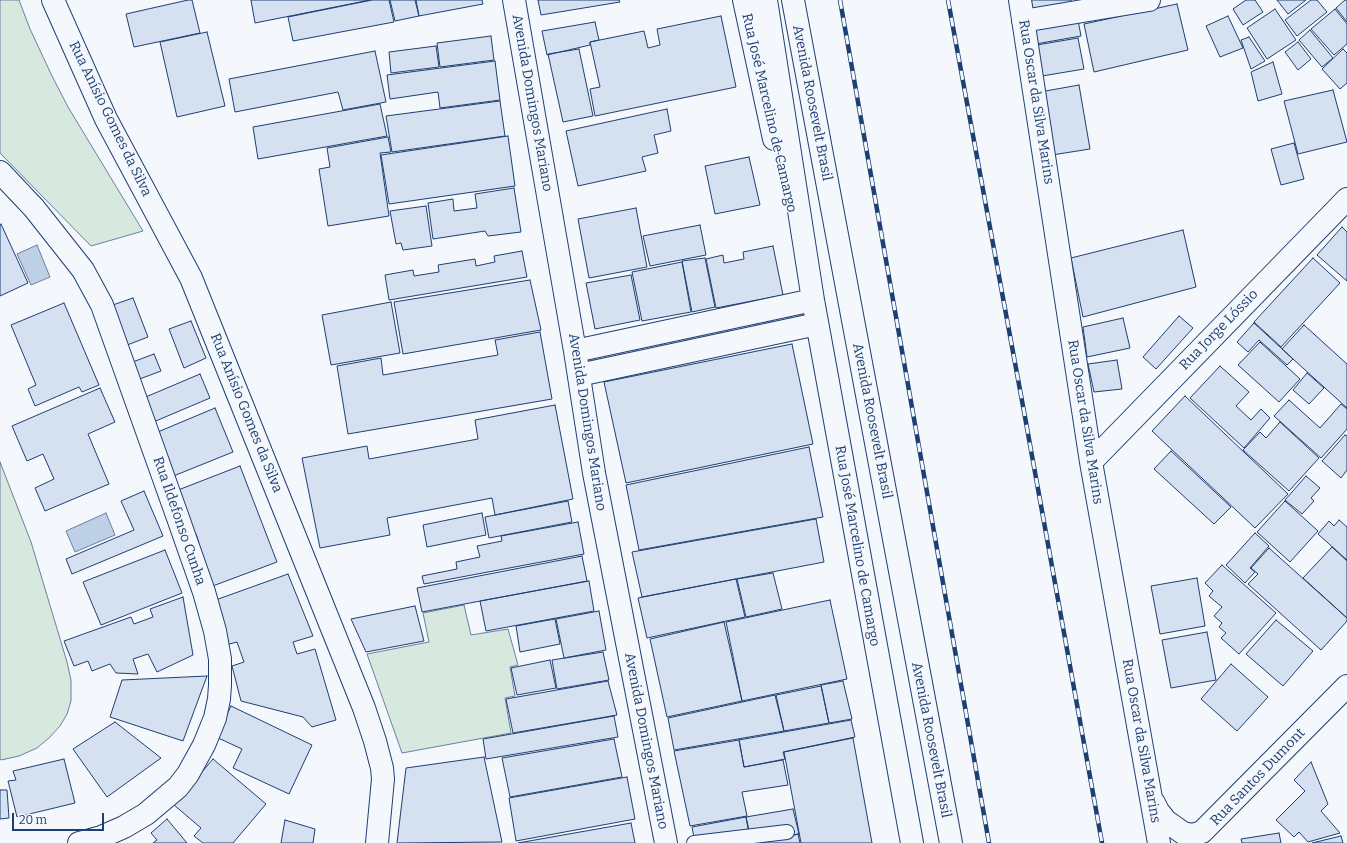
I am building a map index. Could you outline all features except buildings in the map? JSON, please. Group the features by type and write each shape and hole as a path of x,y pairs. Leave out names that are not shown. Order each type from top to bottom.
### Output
{"street":[{"name":"Rua Anísio Gomes da Silva","path":"53,0 106,119 191,278 364,708 382,768 383,779 377,843"},
{"name":"Avenida Domingos Mariano","path":"514,0 575,351 594,473 666,843"},
{"name":"Rua José Marcelino de Camargo","path":"744,0 786,196 804,248"},
{"name":"Rua José Marcelino de Camargo","path":"766,0 817,324 912,843"},
{"name":"Avenida Roosevelt Brasil","path":"793,0 950,843"},
{"path":"1022,10 1149,0"},
{"name":"Rua Oscar da Silva Marins","path":"1022,10 1091,462 1159,843"},
{"name":"Rua Ildefonso Cunha","path":"0,172 34,208 83,270 102,305 204,592 215,631 220,659 219,699 215,718 204,745 188,774 172,792 146,814 124,827 101,837 79,843"},
{"name":"Rua Jorge Lóssio","path":"1091,462 1347,199"},
{"path":"575,351 813,300"},
{"path":"579,375 817,324"},
{"name":"Rua Santos Dumont","path":"1151,794 1161,816 1170,825 1182,833 1203,836 1347,686"}],"lane":[{"path":"694,843 787,832"}],"shaded area":[{"path":"0,0 19,0 30,29 68,107 143,231 91,246 0,153"},
{"path":"0,462 31,542 71,680 71,701 67,714 60,726 37,748 19,756 1,760 0,759"},
{"path":"464,605 471,635 508,629 518,665 510,667 515,696 505,698 511,733 402,753 367,654 429,642 423,613"}],"water":[{"path":"37,245 50,277 31,285 17,254"},
{"path":"106,513 115,535 75,552 66,531"}],"railway":[{"path":"840,0 989,843"},
{"path":"948,0 1102,843"}]}
